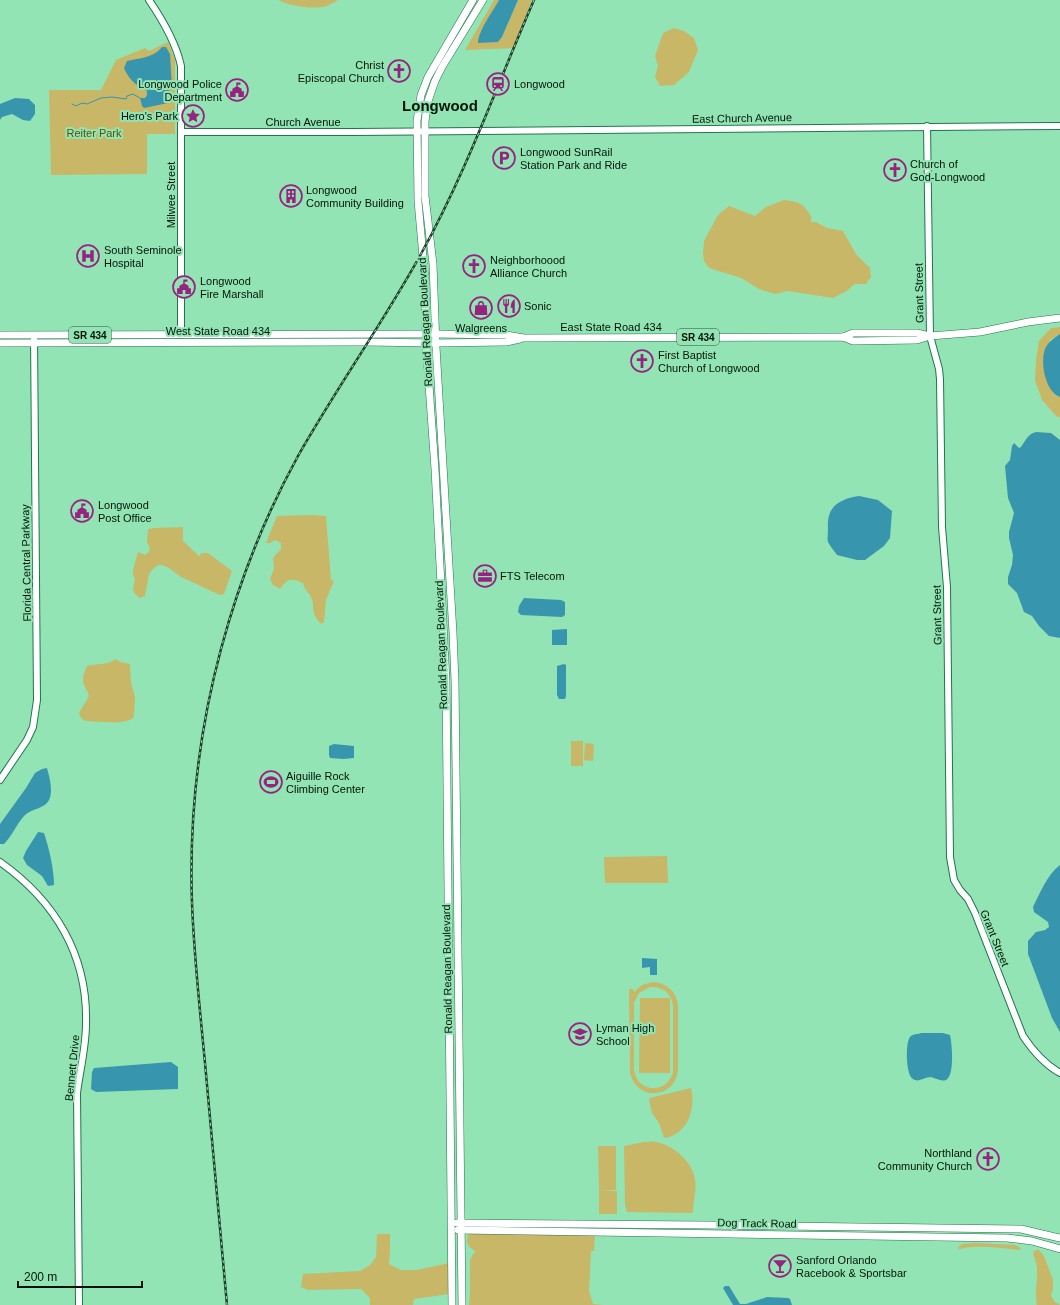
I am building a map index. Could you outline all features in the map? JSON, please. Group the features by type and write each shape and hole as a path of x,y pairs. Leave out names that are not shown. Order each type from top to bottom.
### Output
{"main road":[{"name":"Ronald Reagan Boulevard","path":"452,1305 446,681 435,469 426,343 425,279 418,201 417,121 421,95 428,77 473,0"},
{"name":"Ronald Reagan Boulevard","path":"462,1305 455,673 436,343 433,255 426,196 425,130 426,114 431,92 438,73 483,0"},
{"path":"440,55 447,58"},
{"name":"SR 434","path":"930,336 980,332 1028,322 1060,318"},
{"name":"East State Road 434","path":"436,334 506,335 524,338 843,337 853,333 913,333 930,336"},
{"name":"West State Road 434","path":"0,335 436,334"},
{"path":"169,343 181,335"},
{"path":"182,342 196,335"},
{"name":"East State Road 434","path":"436,343 506,342 524,338"},
{"name":"West State Road 434","path":"0,344 182,342 436,343"},
{"path":"423,375 424,364 427,360"},
{"path":"451,1118 460,1119"},
{"name":"Dog Track Road","path":"451,1226 710,1225 1021,1229 1060,1238"},
{"name":"Dog Track Road","path":"462,1226 1007,1238 1032,1241 1060,1249"}],"street":[{"name":"Milwee Street","path":"149,0 179,56 181,78 181,335"},
{"name":"Grant Street","path":"927,126 930,336 939,369 940,379 942,527 947,587 950,857 954,880 968,899 975,913 1023,1036 1033,1052 1043,1062 1060,1073"},
{"name":"East Church Avenue","path":"425,130 1060,126"},
{"name":"Church Avenue","path":"181,132 425,130"},
{"name":"Florida Central Parkway","path":"0,780 27,740 33,727 37,700 34,335"},
{"name":"Bennett Drive","path":"0,862 19,875 36,891 64,930 70,941 84,991 86,1024 84,1049 77,1093 79,1305"}],"green space":[{"path":"278,0 338,0 327,6 316,8 295,6"},
{"path":"494,0 499,0 482,29 478,39 498,42 502,37 518,0 532,0 513,48 465,50"},
{"path":"674,28 684,31 694,38 698,50 689,72 674,85 660,86 655,77 658,66 655,56 663,33"},
{"name":"Reiter Park","path":"168,42 175,60 175,134 147,134 147,174 51,175 49,90 101,90 116,60 145,48 149,51"},
{"path":"784,200 804,206 812,218 811,222 816,222 827,228 843,231 856,254 870,268 871,277 866,284 855,284 845,292 833,298 788,291 775,294 759,289 741,278 709,268 704,261 704,241 718,215 729,206 755,216 766,207"},
{"path":"1060,327 1060,334 1050,340 1057,396 1060,397 1060,417 1057,417 1042,400 1035,380 1039,341 1051,328"},
{"path":"277,516 326,516 331,580 334,581 326,600 324,622 321,624 315,616 311,597 303,583 295,580 289,580 280,589 273,585 270,579 274,569 273,558 281,549 281,543 275,540 270,543 266,543"},
{"path":"183,527 183,541 199,556 202,553 208,553 232,571 224,594 220,595 181,577 169,568 158,565 149,574 145,596 140,598 133,590 135,578 133,575 133,570 138,552 145,555 150,549 147,542 148,529"},
{"path":"116,659 120,662 130,664 131,683 135,697 134,717 130,720 118,722 85,721 81,718 79,713 89,696 83,682 87,666 105,664"},
{"path":"571,741 583,741 583,766 571,766"},
{"path":"585,743 594,744 593,761 584,760"},
{"path":"667,856 668,883 605,883 604,857"},
{"path":"653,982 667,986 676,996 678,1006 678,1069 676,1079 671,1086 664,1091 656,1093 640,1089 634,1082 630,1073 629,989 633,989 634,992 642,985","holes":["650,987 663,989 669,994 673,1006 673,1072 665,1085 652,1088 646,1087 640,1083 636,1077 634,1069 634,1003 639,993"]},
{"path":"640,998 670,998 670,1073 639,1073"},
{"path":"691,1088 692,1104 688,1119 679,1132 664,1138 659,1123 652,1113 649,1100 650,1098"},
{"path":"644,1142 654,1142 669,1147 675,1150 686,1160 695,1179 693,1213 627,1212 625,1205 624,1146"},
{"path":"598,1146 616,1146 616,1190 599,1191"},
{"path":"599,1191 617,1191 617,1214 599,1214"},
{"path":"473,1233 595,1234 594,1251 591,1251 589,1291 593,1304 603,1305 469,1305 470,1260 476,1252 470,1247 467,1241 468,1235"},
{"path":"377,1234 390,1234 389,1264 401,1270 417,1270 449,1263 449,1294 414,1299 413,1305 370,1305 370,1298 361,1289 308,1290 301,1287 303,1274 360,1271 370,1265 376,1257"},
{"path":"974,1243 1015,1245 1021,1248 1020,1250 983,1247 958,1249 959,1246 963,1244"},
{"path":"1039,1250 1044,1256 1053,1280 1051,1296 1055,1302 1060,1305 1037,1305 1037,1267 1033,1254 1034,1251"}],"water":[{"path":"499,0 518,0 502,37 498,42 478,43 480,33"},
{"path":"162,47 166,47 170,54 172,88 165,94 168,98 168,103 144,108 140,98 145,98 147,91 128,76 124,68 127,61 155,53"},
{"path":"15,98 29,99 35,105 35,114 30,121 23,120 12,114 2,117 0,120 0,104"},
{"path":"1060,334 1060,397 1055,394 1047,383 1043,361 1046,347 1051,340"},
{"path":"1036,432 1051,433 1060,440 1060,638 1049,636 1032,616 1024,612 1017,593 1008,584 1013,555 1009,532 1014,513 1008,498 1005,466 1010,460 1012,446 1014,443 1019,448 1021,447 1029,436"},
{"path":"859,496 878,500 892,511 890,538 884,546 865,560 857,560 837,555 828,542 829,515 835,505 845,499"},
{"path":"524,598 561,600 565,602 565,615 562,617 521,615 518,612 519,606"},
{"path":"567,629 567,645 552,645 552,630"},
{"path":"564,664 566,665 566,696 565,699 559,699 557,695 557,666"},
{"path":"334,744 354,746 354,758 330,758 329,746"},
{"path":"47,768 51,789 50,799 43,806 26,814 7,841 4,844 0,844 0,824 35,773"},
{"path":"38,832 44,833 46,839 52,865 54,885 48,886 42,876 27,865 23,858"},
{"path":"1060,865 1060,1032 1052,1018 1028,954 1028,941 1036,932 1045,930 1049,927 1048,922 1034,912 1033,907 1051,874"},
{"path":"642,958 657,959 657,975 650,975 650,967 642,968"},
{"path":"922,1033 943,1033 950,1035 952,1066 949,1077 946,1080 928,1077 915,1080 911,1077 907,1059 908,1040 912,1035"},
{"path":"171,1062 178,1067 178,1089 96,1092 91,1089 92,1072 94,1068"},
{"path":"725,1286 729,1286 740,1304 746,1304 767,1297 788,1298 790,1299 792,1305 733,1305 723,1288"}],"waterway":[{"path":"72,104 76,106 82,103 87,104 101,98 112,97 126,99 127,96 133,94 140,98"}],"railway":[{"path":"227,1305 197,983 191,871 197,775 201,743 213,680 236,599 254,550 275,502 313,430 406,280 437,223 467,160 534,0"}],"place":[{"name":"Christ Episcopal Church","path":"399,71"},
{"name":"Longwood","path":"498,84"},
{"name":"Longwood Police Department","path":"237,90"},
{"name":"Hero's Park","path":"193,116"},
{"name":"Longwood SunRail Station Park and Ride","path":"504,158"},
{"name":"Church of God-Longwood","path":"895,170"},
{"name":"Longwood Community Building","path":"291,196"},
{"name":"South Seminole Hospital","path":"88,256"},
{"name":"Neighborhoood Alliance Church","path":"474,266"},
{"name":"Longwood Fire Marshall","path":"184,287"},
{"name":"Sonic","path":"509,306"},
{"name":"Walgreens","path":"481,308"},
{"name":"First Baptist Church of Longwood","path":"642,361"},
{"name":"Longwood Post Office","path":"82,511"},
{"name":"FTS Telecom","path":"485,576"},
{"name":"Aiguille Rock Climbing Center","path":"271,782"},
{"name":"Lyman High School","path":"580,1034"},
{"name":"Northland Community Church","path":"988,1159"},
{"name":"Sanford Orlando Racebook & Sportsbar","path":"780,1266"}],"district":[{"name":"Longwood","path":"440,105"}]}
